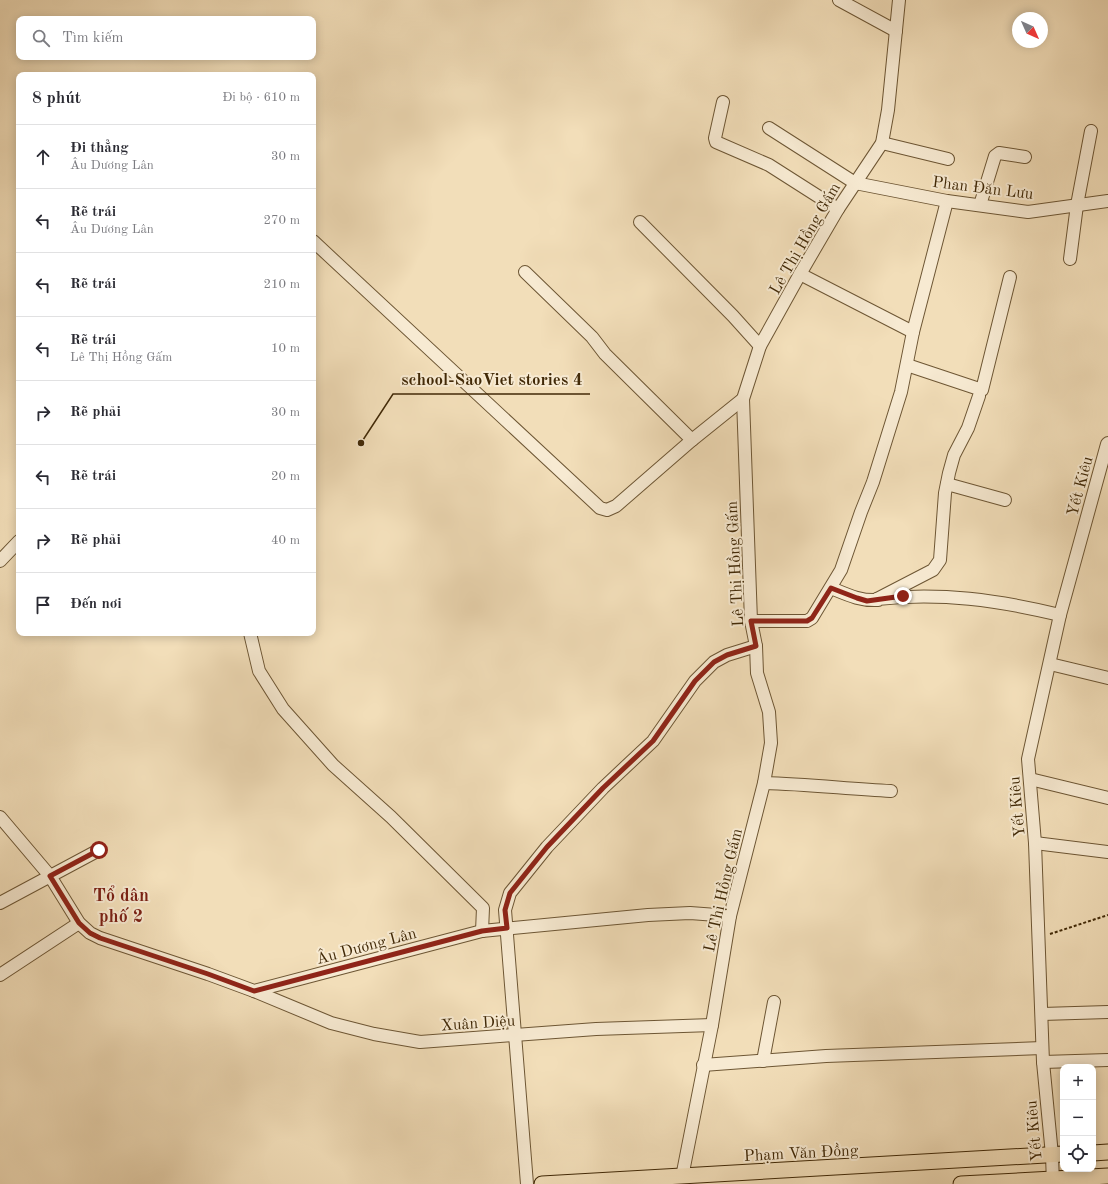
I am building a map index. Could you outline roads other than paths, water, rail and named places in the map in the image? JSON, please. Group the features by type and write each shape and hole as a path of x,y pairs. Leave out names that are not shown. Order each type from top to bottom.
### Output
{"main road":[{"path":"1096,1152 1108,1152"},
{"name":"Phạm Văn Đồng","path":"542,1184 1058,1154"},
{"path":"961,1184 1053,1181 1108,1176"}],"street":[{"path":"839,0 896,32"},
{"name":"Lê Thị Hồng Gấm","path":"682,1177 712,1025 730,916 764,783 771,742 769,712 756,673 756,646 751,621 742,399 760,346 838,209 882,143 888,110 899,0"},
{"path":"723,102 714,138 716,142 769,165 838,209"},
{"path":"769,128 855,183"},
{"path":"1070,259 1077,205 1091,131"},
{"path":"882,143 948,159"},
{"path":"980,205 995,156 999,153 1025,156"},
{"name":"Phan Đăn Lưu","path":"855,183 947,200 1028,212 1108,201"},
{"path":"751,621 807,621 812,618 844,564 901,392 913,332 947,200"},
{"path":"640,222 733,316 760,346"},
{"path":"316,244 600,508 607,510 616,506 742,399"},
{"path":"524,272 592,337 605,354 692,440"},
{"path":"800,274 913,332"},
{"path":"907,365 982,390 1010,277"},
{"path":"877,599 934,570 938,566 940,560 947,484 954,455 968,428 979,396"},
{"name":"Yết Kiêu","path":"1053,1181 1058,1154 1043,1062 1035,843 1028,759 1060,615 1108,443"},
{"path":"947,484 1005,500"},
{"path":"0,561 16,544"},
{"path":"831,588 862,600 878,600 877,599 915,595 955,597 1014,605 1060,615"},
{"path":"251,636 259,671 283,709 333,765 391,816 483,908 482,931"},
{"path":"527,1184 505,910 510,893 547,847 603,788 653,741 695,681 714,662 727,655 756,646"},
{"path":"1050,664 1108,678"},
{"path":"1030,779 1108,798"},
{"path":"764,783 891,791"},
{"path":"0,817 50,876 79,923 90,933 100,938 254,991"},
{"path":"1035,843 1108,852"},
{"path":"0,903 99,850"},
{"name":"Âu Dương Lân","path":"254,991 482,931 648,914 730,916"},
{"path":"0,975 79,923"},
{"name":"Xuân Diệu","path":"254,991 331,1023 374,1034 420,1042 596,1029 712,1025"},
{"path":"763,1061 774,1002"},
{"path":"1042,1014 1108,1012"},
{"path":"703,1066 826,1056 1042,1048"},
{"path":"1043,1062 1108,1060"}],"place":[{"name":"school-SaoViet stories 4","path":"361,443"}],"district":[{"name":"Tổ dân phố 2","path":"121,905"}]}
